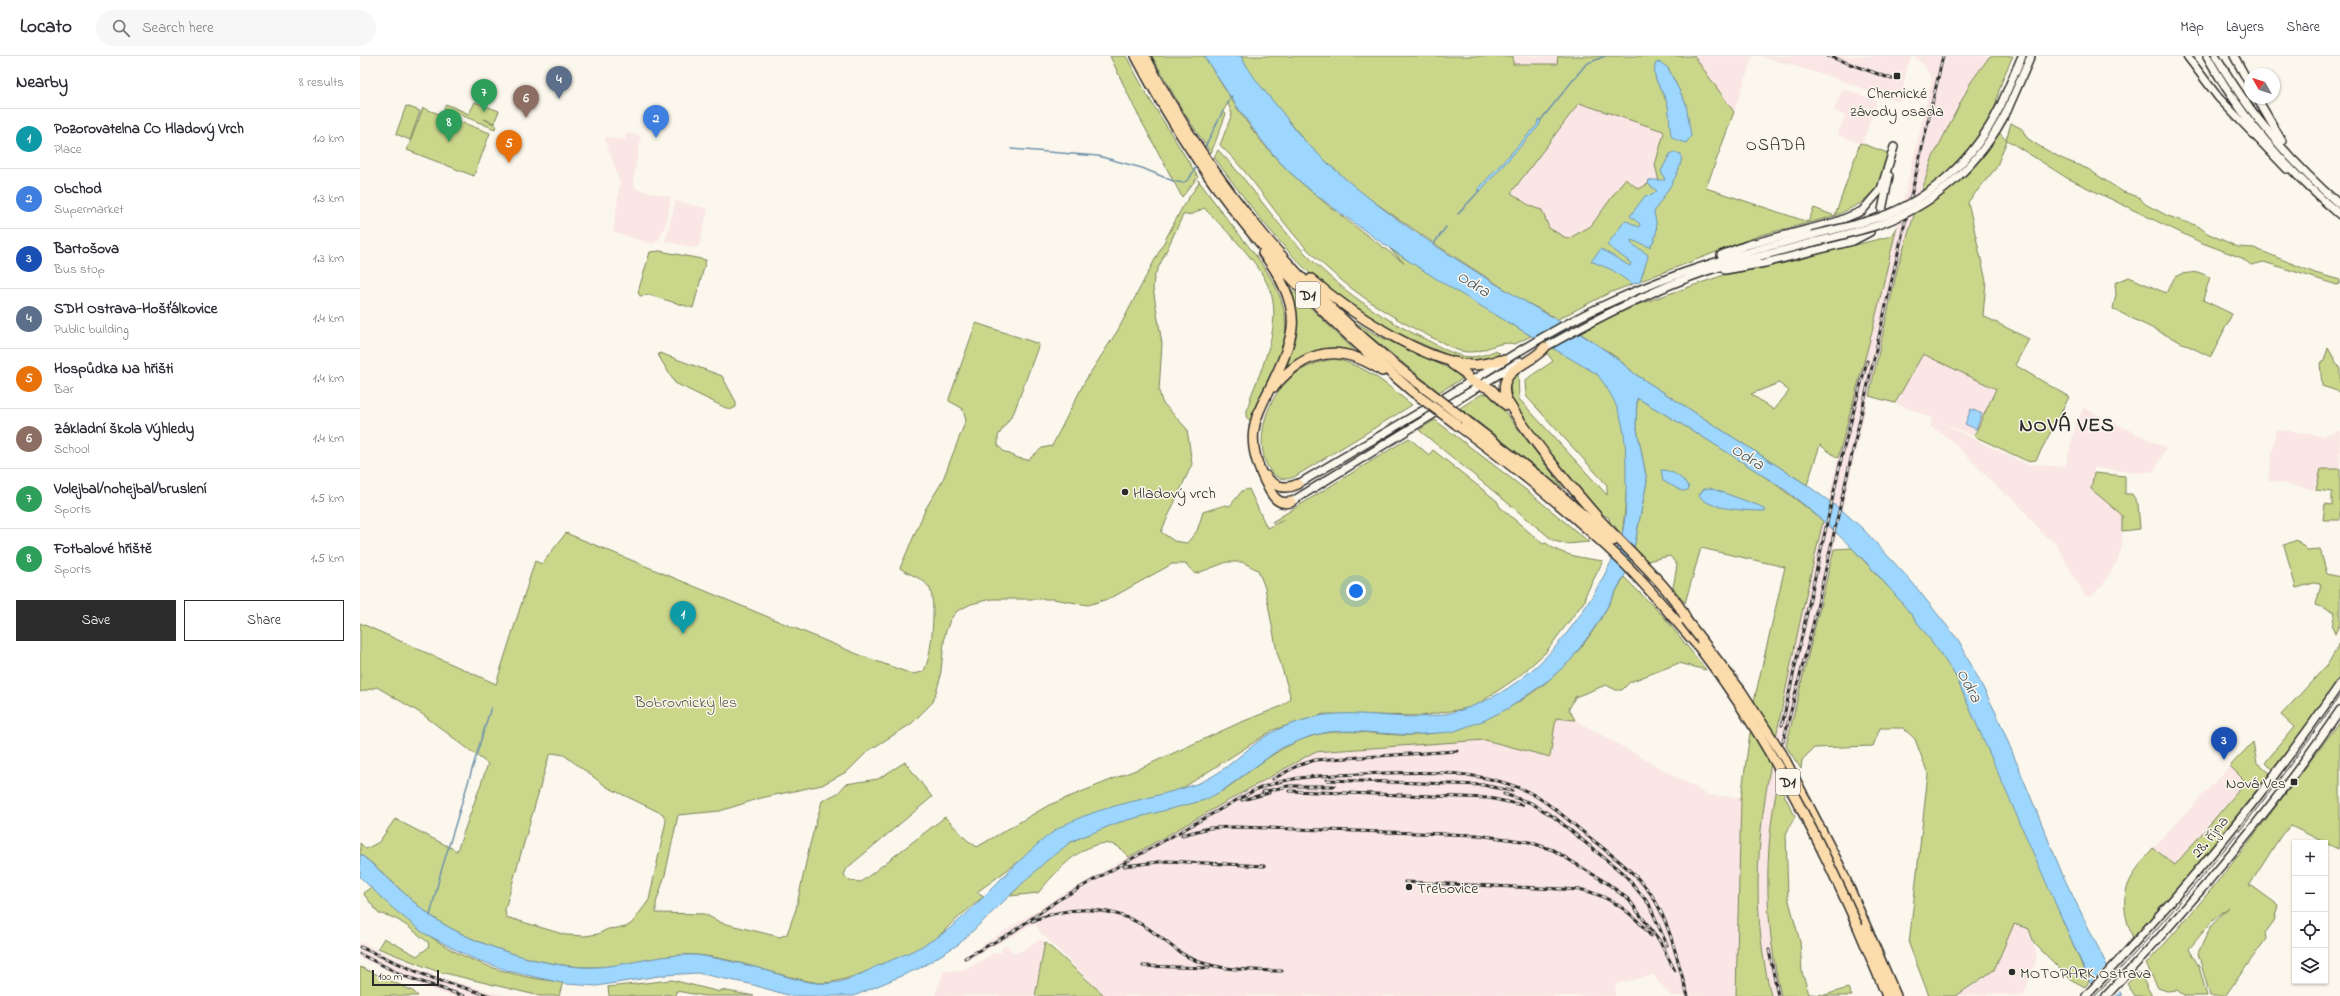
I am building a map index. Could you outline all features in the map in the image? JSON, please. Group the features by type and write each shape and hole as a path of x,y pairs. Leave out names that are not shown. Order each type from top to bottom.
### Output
{"highway":[{"name":"D1","path":"1136,56 1194,148 1218,182 1232,208 1273,258 1322,310 1413,392 1538,486 1592,522 1699,647 1735,697 1796,796 1862,925 1896,996"},
{"name":"D1","path":"1145,56 1194,148"},
{"name":"D1","path":"1218,182 1250,217 1287,262 1346,322 1422,386 1542,479 1592,522 1667,592 1684,612 1686,620 1741,691 1782,754 1820,825 1862,925 1887,996"},
{"path":"1232,208 1238,221 1266,257 1287,294 1291,306 1292,324 1290,338 1276,375 1258,410 1253,435 1257,463 1273,496 1282,503 1290,502"},
{"path":"1250,217 1259,223 1310,278 1333,298 1378,327 1459,368 1466,373 1471,381 1491,389 1516,414"},
{"path":"1544,347 1511,369 1506,379 1505,392 1516,414 1592,522"},
{"path":"1425,350 1452,361 1469,365 1481,365 1503,360"},
{"path":"1298,484 1282,487 1270,481 1259,460 1256,437 1260,415 1265,401 1280,380 1293,368 1308,358 1319,355 1342,353 1363,359 1413,392"}],"main road":[{"path":"2004,109 2022,56"},
{"path":"1544,347 1619,307 1668,286 1706,272 1877,218 1925,194 1952,173 1984,136 2004,109 2031,56"},
{"path":"2187,56 2218,96 2283,166 2302,176 2340,205"},
{"path":"2207,56 2218,75 2252,123 2340,216"},
{"path":"2216,56 2258,119 2302,176"},
{"path":"2234,56 2244,74"},
{"path":"2260,104 2278,135 2302,165 2302,176"},
{"path":"1444,398 1503,360 1570,322 1613,300 1747,245 1836,222 1862,211 1881,189 1894,147 1882,210"},
{"path":"1706,272 1765,263 1803,254 1853,241 1870,232"},
{"path":"1695,267 1813,239"},
{"path":"1452,403 1511,369"},
{"path":"1298,484 1362,444 1427,408"},
{"path":"1290,502 1434,414"},
{"name":"28. října","path":"2086,996 2140,938 2251,806 2340,684"},
{"name":"28. října","path":"2106,996 2146,953 2246,836 2340,710"}],"shaded area":[{"path":"1513,56 1558,56 1558,64 1513,64"},
{"path":"1694,56 1753,56 1734,112"},
{"path":"1760,56 1912,56 1907,67 1901,101 1896,101 1832,77"},
{"path":"1914,56 1990,56 1971,82 1922,188 1898,266 1816,626 1783,758 1773,809 1768,857 1770,929 1781,996 1771,996 1763,958 1758,909 1758,857 1763,807 1799,623 1846,425 1881,296 1932,79 1925,66"},
{"path":"1842,88 1877,101 1862,144 1838,135 1845,116 1834,111"},
{"path":"1579,103 1663,131 1664,133 1655,165 1659,182 1648,184 1639,189 1625,179 1591,226 1568,240 1549,229 1542,210 1530,208 1521,198 1511,194"},
{"path":"626,133 641,136 633,182 636,189 671,197 666,222 659,240 652,244 613,232 620,183 605,139 606,137 625,140"},
{"path":"676,201 708,209 699,246 694,248 665,241"},
{"path":"1923,354 1996,389 1974,436 1937,421 2026,464 2065,467 2077,420 2084,408 2166,448 2154,471 2141,473 2094,468 2091,489 2122,515 2122,545 2118,560 2104,583 2092,596 2085,596 2055,542 2046,537 2012,497 2004,494 1950,439 1930,426 1932,418 1895,403"},
{"path":"2276,429 2322,436 2340,430 2340,469 2321,469 2316,490 2268,480"},
{"path":"1556,718 1575,720 1708,795 1741,798 1736,996 1671,996 1653,975 1616,984 1615,996 1105,996 1039,931 1035,923 972,958 966,960 964,957 1054,899 1314,752 1485,740 1549,757"},
{"path":"2230,766 2246,782 2175,866 2153,848"},
{"path":"2014,924 2029,929 2037,958 2023,996 1996,994 1956,996 1984,978"},
{"path":"1040,940 1045,942 1034,996 935,996 943,972 967,969 994,953 1002,952 1002,947 1006,945 1015,954"},
{"path":"360,942 434,975 505,996 451,996 428,989 360,958"}],"green space":[{"path":"1110,56 1126,56 1147,95 1198,177 1182,197 1135,109"},
{"path":"1152,56 1204,56 1262,143 1286,169 1318,197 1404,263 1390,249 1531,336 1515,344 1501,344 1474,352 1457,350 1415,329 1365,298 1334,274 1305,247 1243,170 1220,145 1232,114 1228,103 1223,111 1226,114 1211,153 1183,111"},
{"path":"1241,56 1513,56 1513,64 1557,64 1558,56 1694,56 1734,112 1706,188 1808,222 1814,208 1835,216 1761,235 1609,293 1558,319 1520,299 1441,248 1361,193 1310,147 1252,76","holes":["1668,68 1686,104 1672,136 1669,107 1655,77","1579,103 1663,131 1664,133 1655,165 1659,181 1649,180 1648,184 1639,189 1625,179 1591,226 1568,239 1549,228 1542,210 1529,205 1511,193"]},
{"path":"1990,56 2013,56 1999,90 1994,117 1994,127 2006,140 2011,123 2022,129 2027,138 2039,146 2063,159 2088,169 2123,192 2139,197 2145,204 2168,216 2198,226 2207,233 2238,247 2254,248 2315,273 2340,280 2340,283 2337,285 2264,262 2251,265 2242,258 2200,242 2067,178 2007,140 1996,168 1968,202 1986,281 1983,316 2029,339 2015,365 2069,397 2036,460 2027,461 1974,436 1996,389 1923,354 1895,403 1869,396 1898,266 1932,159 1971,82"},
{"path":"475,102 499,111 494,123 484,119 496,125 495,129 444,108 446,104 469,114"},
{"path":"406,106 420,111 410,140 396,134"},
{"path":"423,108 490,133 474,176 407,150"},
{"path":"1860,143 1888,153 1877,188 1861,203 1835,216"},
{"path":"1218,150 1240,174 1302,250 1330,277 1360,301 1393,322 1452,353 1467,357 1475,357 1494,351 1500,353 1492,358 1483,360 1465,360 1446,354 1388,329 1350,307 1311,274 1276,238 1214,157"},
{"name":"Bobrovnický les","path":"1198,180 1267,271 1281,299 1285,314 1286,330 1280,357 1255,412 1252,422 1246,417 1247,409 1263,367 1272,331 1274,309 1270,289 1263,276 1245,251 1204,208 1193,214 1183,215 1154,277 1153,288 1162,344 1159,391 1162,402 1187,429 1192,464 1161,532 1174,541 1187,543 1197,531 1203,512 1225,505 1230,506 1242,491 1249,489 1267,528 1284,520 1272,522 1409,438 1429,455 1433,450 1497,501 1500,507 1543,544 1546,543 1559,551 1573,556 1603,561 1585,596 1586,599 1545,653 1518,677 1474,707 1421,716 1324,714 1273,730 1178,791 1039,847 977,892 984,896 940,935 917,949 882,966 845,979 830,982 819,983 789,977 729,960 698,955 660,957 622,965 577,967 556,964 511,953 468,937 433,917 423,910 379,869 360,854 360,843 366,849 379,842 395,819 457,851 488,764 422,714 377,687 360,692 360,623 496,684 535,561 542,564 566,533 862,656 912,674 923,672 929,656 931,643 933,604 931,594 929,587 923,581 900,568 926,508 942,482 966,420 962,408 949,401 949,399 976,323 1039,344 1014,412 998,436 998,445 1003,451 1018,458 1028,460 1042,448 1052,446 1085,381 1118,330 1183,206 1199,183","holes":["1227,562 1242,562 1258,570 1265,588 1277,652 1290,695 1289,700 1282,706 1239,723 1143,767 1049,805 977,847 967,840 945,817 861,882 850,881 844,875 847,868 932,797 905,762 878,779 846,784 838,793 822,801 810,844 796,909 787,934 780,937 722,923 704,914 656,913 656,903 665,875 678,815 720,811 761,798 822,785 848,771 868,751 911,724 933,702 940,679 945,634 950,620 957,611 971,604 991,599 1053,599 1088,605 1111,598 1172,564 1186,564 1195,574","553,753 564,755 607,787 663,814 666,821 649,900 632,923 626,927 608,929 598,934 585,936 566,935 506,917 505,909 549,756"]},
{"path":"1897,226 1872,332 1838,458 1820,445 1807,485 1635,374 1616,357 1580,333 1625,309 1724,275 1768,267 1891,236","holes":["1779,383 1789,391 1774,410 1751,394"]},
{"path":"660,251 706,260 693,308 649,295 640,296 638,292 650,252"},
{"path":"2198,272 2210,277 2203,300 2232,314 2211,357 2113,309 2116,294 2115,283 2129,277 2166,293 2175,277 2181,274"},
{"path":"1285,283 1357,353 1348,349 1320,349 1303,356 1287,367 1295,335 1296,314 1291,293"},
{"path":"1345,316 1378,336 1455,371 1462,379 1439,392"},
{"path":"1552,348 1582,363 1597,374 1610,390 1618,408 1624,429 1627,473 1622,536 1614,525 1613,528 1610,524 1609,518 1599,512 1539,439 1513,403 1509,381 1518,374 1519,399 1607,495 1607,485 1526,396 1525,381 1553,361 1546,352"},
{"path":"2328,348 2340,369 2340,392 2322,386 2320,363 2324,361"},
{"path":"660,353 722,376 736,402 736,407 730,410 675,383 658,355"},
{"path":"1335,359 1367,371 1412,405 1294,477 1279,478 1268,468 1263,450 1263,429 1270,406 1284,385 1305,368"},
{"path":"1482,394 1488,394 1502,408 1564,489 1460,408"},
{"path":"1637,398 1733,455 1801,503 1823,521 1775,741 1768,778 1759,849 1759,920 1763,957 1771,996 1736,996 1741,798 1755,697 1785,567 1701,548 1685,603 1673,588 1677,565 1670,556 1647,561 1634,548 1647,481 1636,424"},
{"path":"1435,420 1530,493 1589,542 1566,544 1554,541 1419,430"},
{"path":"2321,469 2340,469 2340,520 2323,520 2325,504 2332,505 2332,492 2316,490"},
{"path":"2094,473 2125,476 2125,494 2132,494 2138,504 2140,529 2122,531 2122,515 2091,489"},
{"path":"2297,540 2307,550 2320,549 2327,574 2340,577 2340,623 2335,634 2332,627 2335,612 2316,605 2321,584 2314,583 2296,588 2284,545"},
{"path":"1852,548 1894,593 1928,635 1955,675 2032,847 2089,982 2085,987 2070,979 2034,943 2029,929 2014,924 1994,970 1956,996 1929,996 1909,944 1928,774 1915,739 1903,728 1880,728 1873,746 1814,748 1802,760 1801,769 1786,746 1834,549"},
{"path":"1624,577 1664,617 1706,670 1679,663 1630,682 1622,690 1616,690 1606,685 1575,697 1569,709 1575,720 1556,718 1550,757 1485,740 1314,752 1129,857 1117,846 1106,844 1095,845 1083,850 1062,866 1038,893 1010,896 1032,873 1056,852 1073,841 1144,814 1218,793 1276,753 1302,739 1324,733 1336,732 1361,732 1398,735 1432,733 1455,729 1497,714 1536,690 1554,676 1570,660 1593,631"},
{"path":"2340,643 2340,677 2307,726 2273,769 2265,763 2294,727 2281,715 2328,664"},
{"path":"2340,722 2340,844 2338,849 2328,844 2328,840 2320,840 2291,826 2282,834 2249,886 2252,886 2278,905 2274,921 2265,933 2266,939 2225,996 2210,996 2198,953 2211,926 2229,907 2212,921 2189,949 2199,967 2207,996 2185,996 2177,990 2167,991 2158,988 2146,964 2222,876"},
{"path":"2253,742 2257,763 2270,773 2185,881 2133,938 2125,911 2125,900 2126,890 2136,870 2153,848 2175,865 2246,782 2230,766"},
{"path":"1778,783 1795,816 1786,834 1788,897 1800,942 1802,972 1809,994 1825,995 1848,988 1852,996 1781,996 1772,943 1768,890 1770,836"},
{"path":"373,886 410,921 438,942 472,960 490,967 526,977 563,982 559,996 540,996 436,971 378,948 384,938 417,956 429,947 428,942 399,921 392,917 379,914 363,893"},
{"path":"1045,942 1105,996 1035,996"},
{"path":"360,967 413,991 418,996 360,996"},
{"path":"2139,972 2152,996 2135,996 2127,984"},
{"path":"672,980 720,992 721,990 754,996 705,996 676,991 675,996 665,994 662,996 609,996 608,987"}],"water":[{"name":"Odra","path":"1204,56 1241,56 1260,85 1303,139 1334,169 1384,210 1437,247 1593,342 1635,374 1807,485 1844,512 1863,529 1911,581 1959,641 1997,715 2064,878 2122,996 2096,996 1955,675 1921,627 1883,581 1863,560 1821,519 1793,496 1724,451 1637,398 1636,424 1647,481 1635,543 1627,571 1600,620 1571,660 1550,679 1509,708 1485,720 1452,732 1409,735 1348,731 1328,732 1311,736 1281,748 1222,791 1205,800 1120,822 1072,841 1045,862 959,944 920,968 854,996 791,996 750,984 697,973 665,975 597,986 566,984 509,971 472,958 422,932 389,905 360,877 360,854 424,911 450,928 491,946 535,960 578,967 597,967 677,955 690,955 739,963 795,979 817,983 839,982 906,954 942,934 964,916 1033,849 1049,835 1066,824 1098,811 1199,783 1228,766 1254,744 1277,730 1292,724 1322,716 1340,714 1414,717 1450,713 1475,705 1498,694 1519,680 1538,664 1556,646 1587,605 1609,566 1621,538 1626,506 1624,432 1618,409 1606,386 1597,374 1502,319 1410,262 1309,189 1280,162 1263,142 1236,106"},
{"path":"1660,62 1668,68 1686,104 1691,136 1686,143 1675,139 1671,135 1668,106 1658,85 1655,74 1656,63"},
{"path":"1538,119 1541,121 1539,126 1480,191 1477,190 1537,125"},
{"path":"1674,152 1681,154 1681,160 1672,184 1654,212 1656,222 1655,238 1650,247 1631,240 1632,244 1647,254 1648,257 1640,282 1632,284 1612,270 1591,261 1601,249 1630,266 1631,263 1607,245 1624,222 1627,221 1639,227 1640,224 1630,216 1645,196 1652,195 1657,191 1648,184 1649,180 1665,180 1661,171 1670,154"},
{"path":"1971,409 1982,414 1976,429 1965,424"},
{"path":"1661,470 1669,471 1680,478 1689,487 1688,490 1682,491 1663,481"},
{"path":"1710,488 1760,506 1766,511 1730,509 1710,504 1703,500 1699,495 1704,489"}],"pier":[{"path":"2107,965 2121,990 2116,996 2094,996 2089,985"}],"waterway":[{"path":"1540,121 1586,64 1605,56"},
{"path":"1227,103 1232,96"},
{"path":"1205,147 1223,111"},
{"path":"1011,149 1098,156 1142,168 1173,181 1183,183 1189,179 1196,167"},
{"path":"1458,214 1480,190"},
{"path":"1433,245 1446,227"},
{"path":"430,916 440,875 491,707"}],"tram line":[{"path":"2095,996 2161,924 2224,850 2283,774 2340,695"}],"railway":[{"path":"1828,56 1892,79"},
{"path":"1783,742 1813,625 1943,56"},
{"path":"1782,725 1843,451 1867,361"},
{"path":"1273,779 1297,766 1315,760 1457,751"},
{"path":"965,958 1011,933 1058,900 1253,791 1266,786 1292,779 1318,776 1403,772 1448,773 1493,780 1514,786 1534,795 1550,805 1632,872 1651,894 1664,918 1669,930 1688,996"},
{"path":"1327,780 1483,785 1512,791"},
{"path":"1263,792 1288,786 1334,786"},
{"path":"1289,791 1489,798 1522,805"},
{"path":"1242,800 1269,793"},
{"path":"1504,794 1531,803 1554,817 1625,875 1649,904 1667,945"},
{"path":"1182,835 1209,828 1236,827 1477,835 1529,842 1553,850 1607,883 1629,900 1659,940 1675,971"},
{"path":"1124,866 1167,861 1264,866"},
{"path":"1405,882 1583,890 1603,897 1621,907 1637,920 1651,936"},
{"path":"1032,921 1062,912 1076,910 1106,912 1121,915 1135,921 1149,929 1184,955 1197,961 1218,967 1282,971"},
{"path":"360,947 432,978 491,996"},
{"path":"1769,950 1778,996"},
{"path":"360,954 404,976 464,996"},
{"path":"1143,966 1209,968"}],"place":[{"name":"Chemické závody osada","path":"1897,76"},
{"name":"SDH Ostrava-Hošťálkovice","path":"559,99"},
{"name":"Volejbal/nohejbal/bruslení","path":"484,112"},
{"name":"Základní škola Výhledy","path":"526,118"},
{"name":"Obchod","path":"656,138"},
{"name":"Fotbalové hřiště","path":"449,142"},
{"name":"Hospůdka Na hřišti","path":"509,163"},
{"name":"Hladový vrch","path":"1125,492"},
{"name":"Pozorovatelna CO Hladový Vrch","path":"683,634"},
{"name":"Bartošova","path":"2224,760"},
{"name":"Nová Ves","path":"2294,782"},
{"name":"Třebovice","path":"1409,887"},
{"name":"MOTOPARK Ostrava","path":"2012,972"}],"district":[{"name":"OSADA","path":"1776,144"},
{"name":"NOVÁ VES","path":"2067,424"}]}
